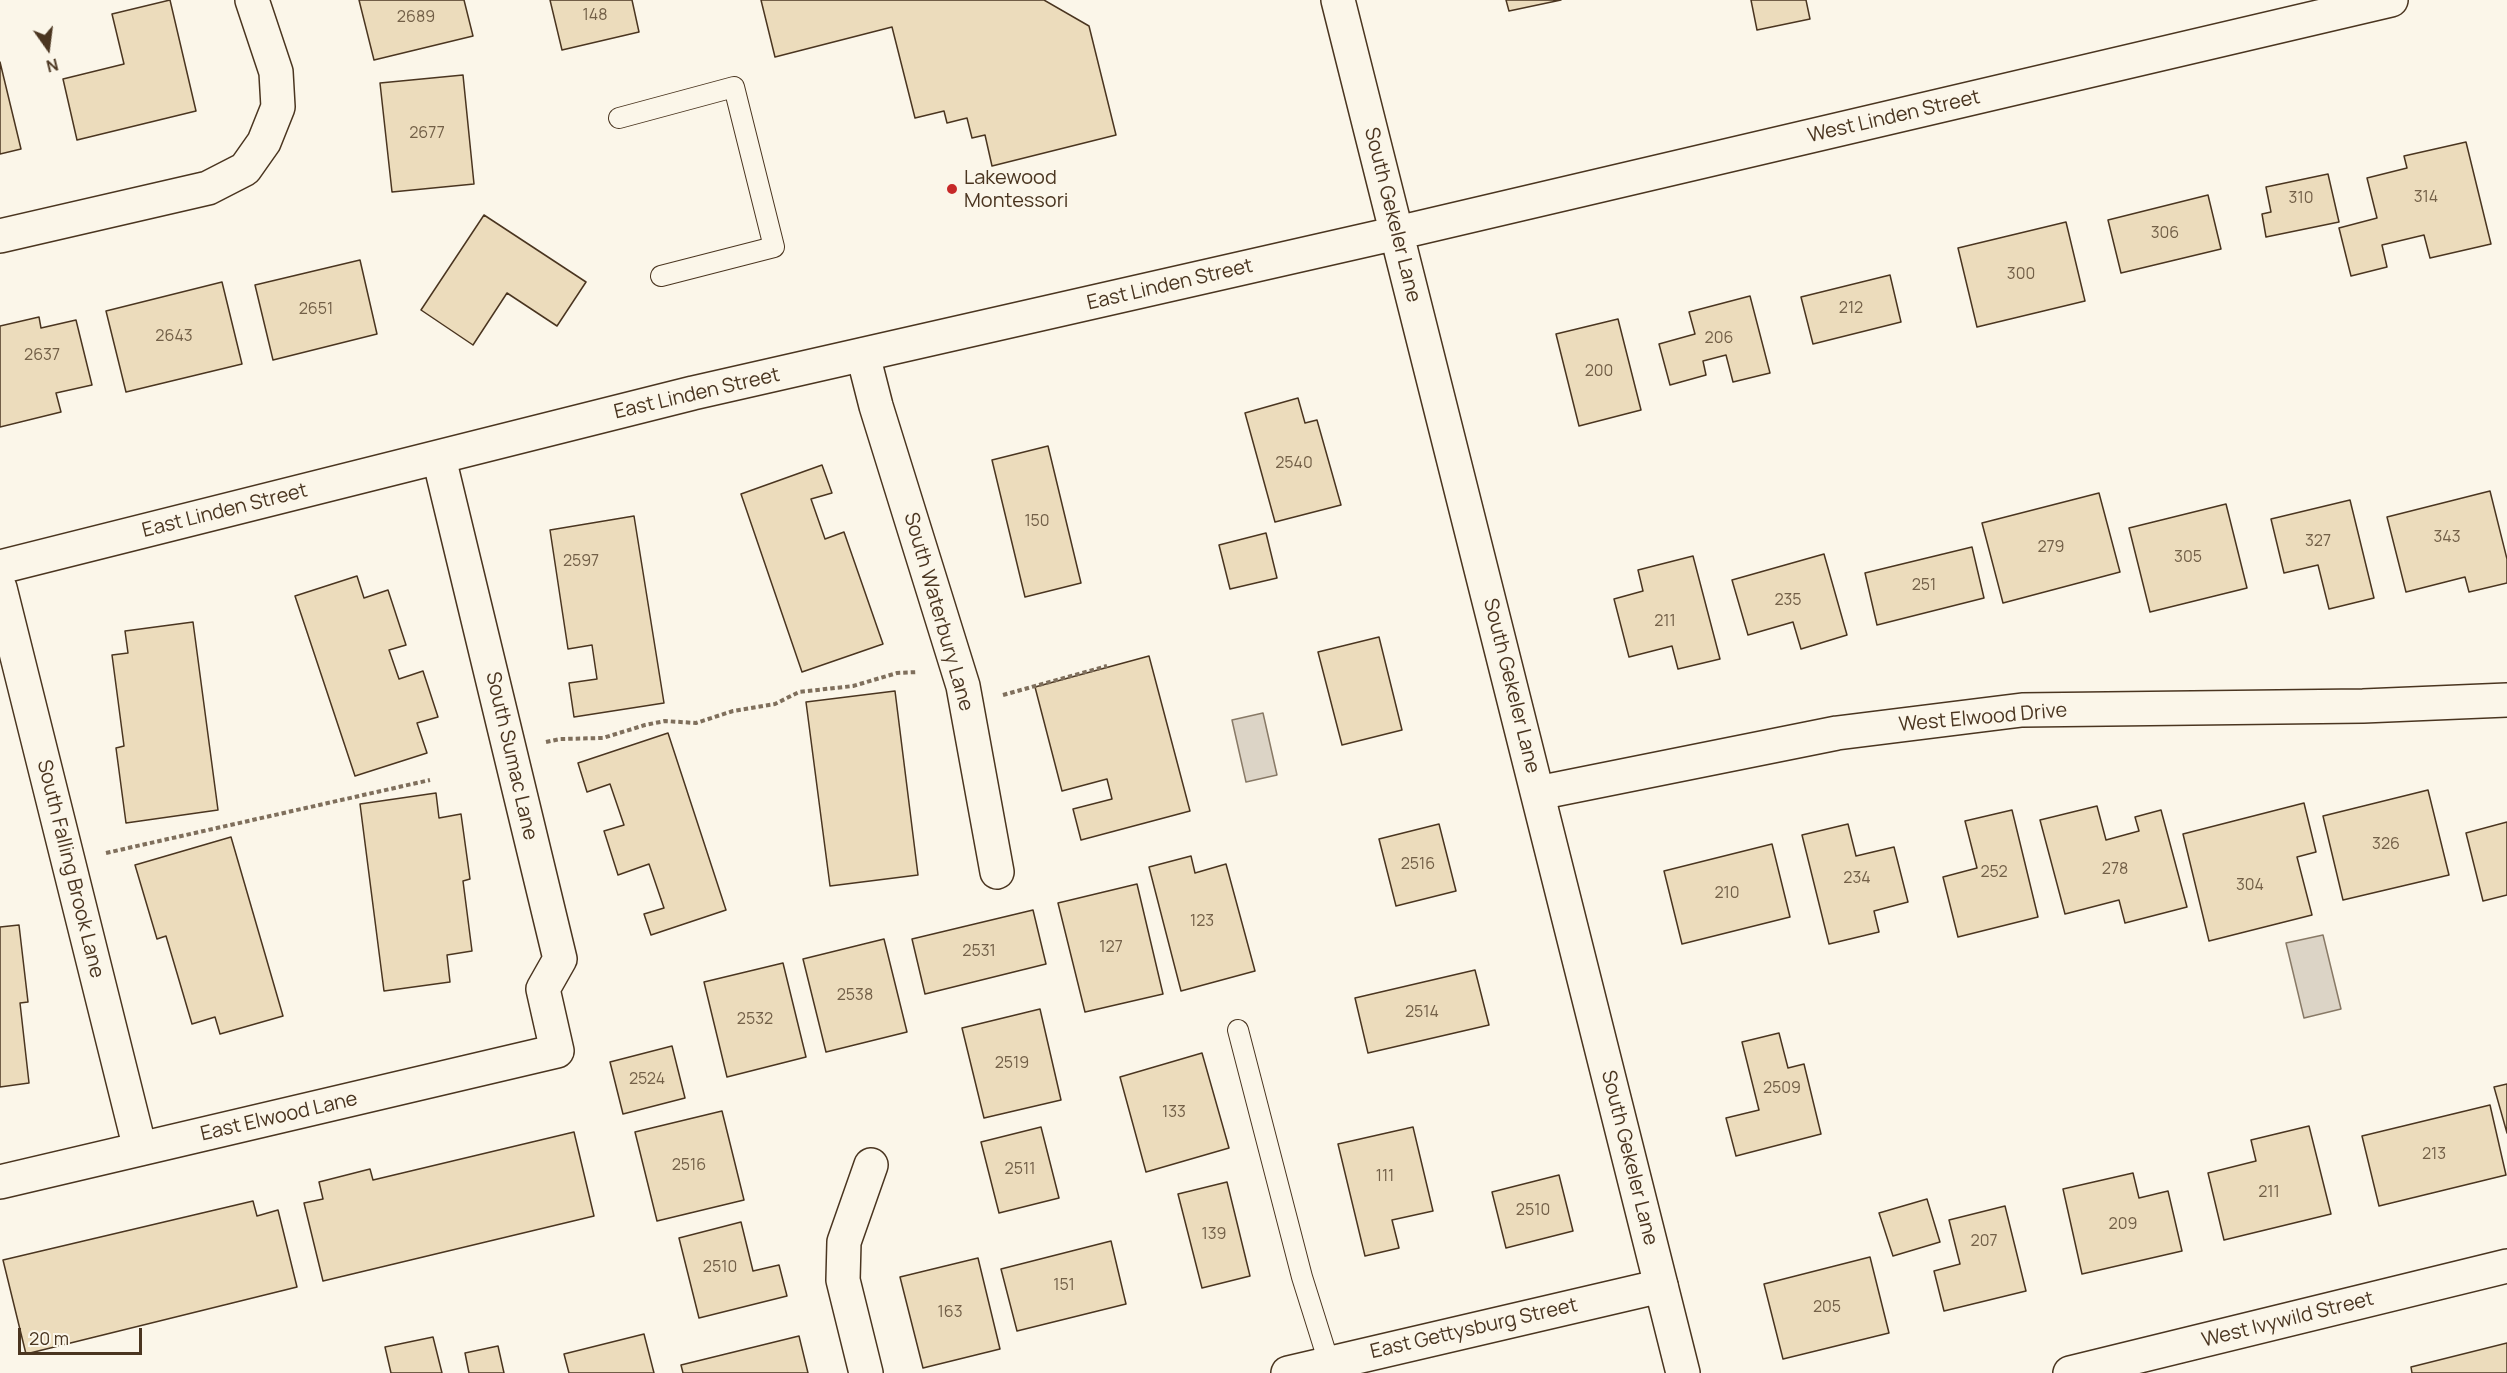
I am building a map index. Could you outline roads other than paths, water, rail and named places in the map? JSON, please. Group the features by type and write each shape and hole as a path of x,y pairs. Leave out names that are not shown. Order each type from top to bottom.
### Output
{"street":[{"path":"0,236 208,188 245,169 264,142 278,107 276,72 252,0"},
{"name":"South Gekeler Lane","path":"1338,0 1683,1373"},
{"name":"West Linden Street","path":"1397,233 2391,0"},
{"name":"East Linden Street","path":"0,567 693,393 1397,233"},
{"name":"South Waterbury Lane","path":"863,355 876,406 963,686 997,872"},
{"name":"South Sumac Lane","path":"440,458 560,960 543,989 557,1050"},
{"name":"South Falling Brook Lane","path":"0,588 140,1149"},
{"name":"West Elwood Drive","path":"1538,793 1837,733 2022,710 2363,706 2507,700"},
{"name":"East Elwood Lane","path":"0,1182 557,1050"},
{"path":"867,1373 843,1280 844,1242 871,1165"},
{"name":"West Ivywild Street","path":"2070,1373 2507,1266"},
{"name":"East Gettysburg Street","path":"1288,1373 1661,1286"}],"lane":[{"path":"619,118 734,87 774,247 662,276"},
{"path":"1238,1030 1302,1278 1329,1363"}],"place":[{"name":"Lakewood Montessori","path":"952,189"}]}
